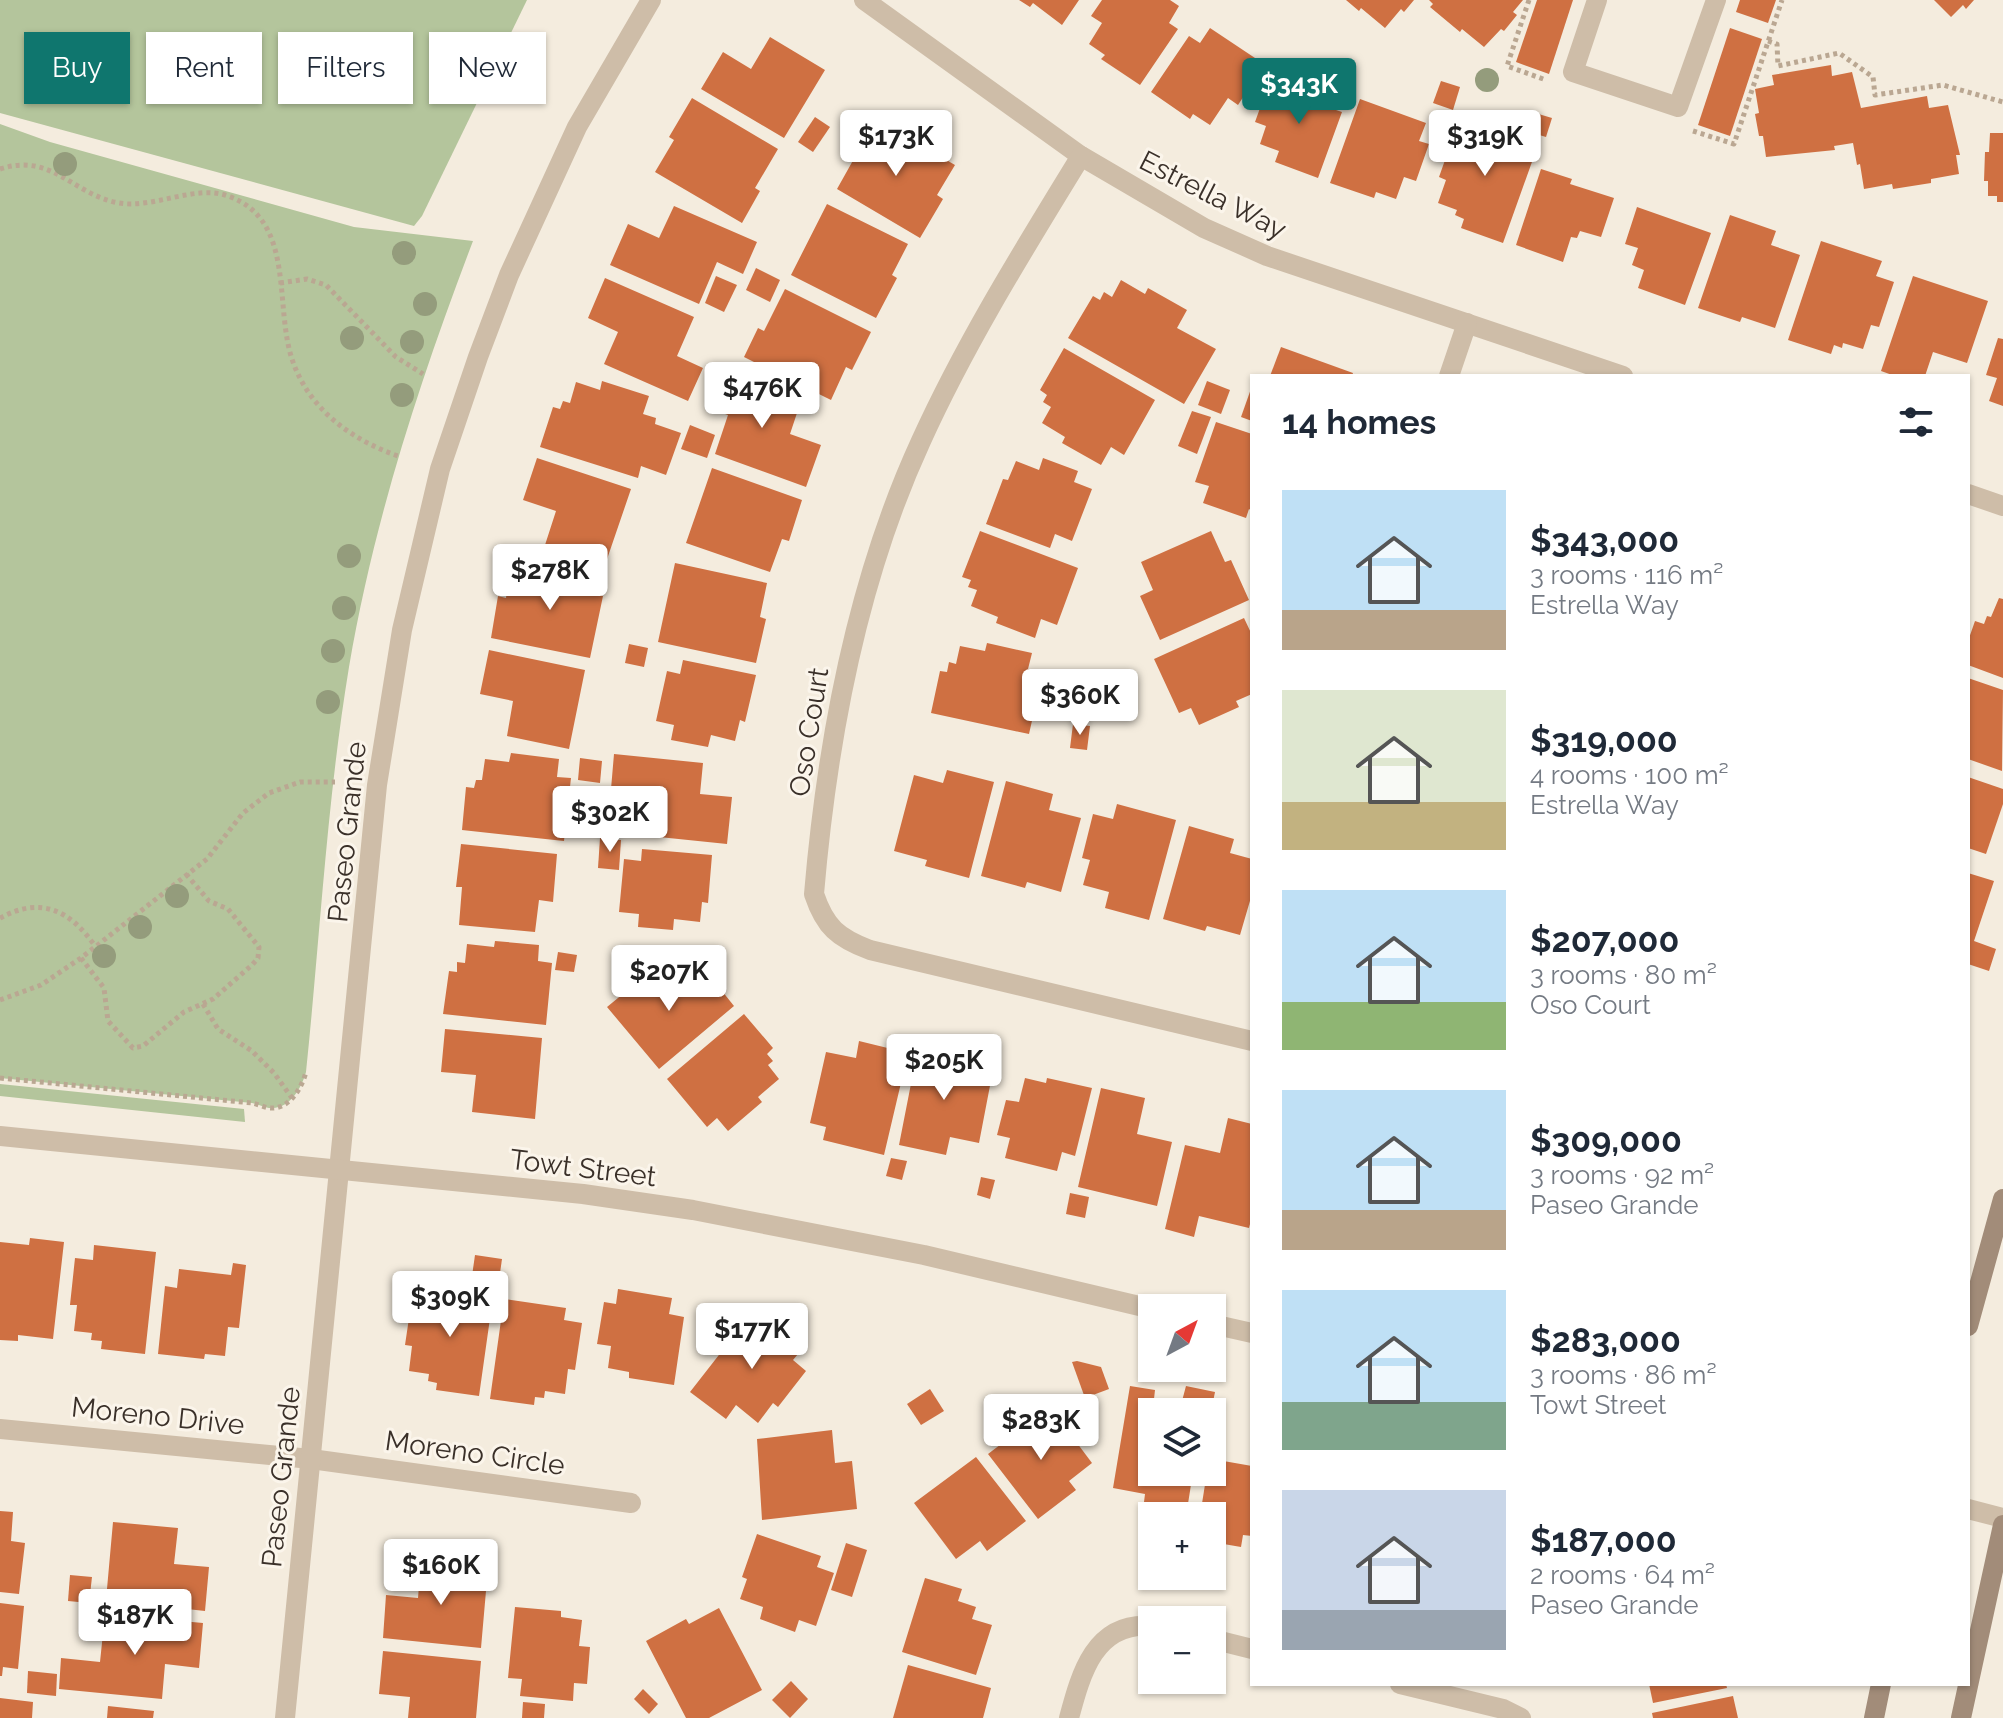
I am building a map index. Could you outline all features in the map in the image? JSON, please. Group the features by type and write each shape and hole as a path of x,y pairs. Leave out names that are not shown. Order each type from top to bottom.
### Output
{"main road":[{"path":"1970,1319 2003,1199"},
{"path":"1970,1677 2003,1525"},
{"path":"1874,1718 1881,1686"},
{"path":"1961,1718 1968,1686"}],"street":[{"name":"Paseo Grande","path":"285,1718 377,785 402,630 440,469 483,344 539,208 577,127 651,0"},
{"name":"Estrella Way","path":"864,0 1081,156 1204,228 1267,256 1617,374"},
{"path":"1597,0 1573,72 1678,107 1716,0"},
{"name":"Oso Court","path":"1081,156 1006,277 961,359 920,443 890,521 866,593 848,666 837,721 814,894 821,915 835,932 870,950 1250,1041"},
{"path":"1450,374 1467,323"},
{"path":"1970,495 2003,506"},
{"name":"Towt Street","path":"0,1136 583,1194 745,1219 924,1255 1138,1306"},
{"path":"1226,1327 1250,1333"},
{"name":"Moreno Drive","path":"0,1429 311,1459"},
{"name":"Moreno Circle","path":"311,1459 631,1503"},
{"path":"1970,1510 2003,1518"},
{"path":"1069,1718 1078,1686 1101,1642 1119,1630 1138,1625"},
{"path":"1226,1642 1250,1648"},
{"path":"1408,1686 1503,1709 1521,1718"}],"path":[{"path":"1529,0 1507,66 1555,83 1573,72"},
{"path":"1678,107 1692,131 1734,144 1782,0"},
{"path":"1768,41 1777,44 1778,66 1839,53 1873,77 1875,95 1943,85 2003,102"},
{"path":"0,169 23,164 38,166 52,170 92,194 129,205 213,193 231,197 252,210 269,231 277,257 288,344 299,377 337,424 355,438 398,456"},
{"path":"280,283 307,279 326,285 396,357 423,374"},
{"path":"0,1000 41,985 81,958 207,859 243,813 269,793 300,782 335,782"},
{"path":"81,958 104,988 108,1021 133,1048 143,1046 184,1012 213,999 252,965 258,958 259,947 228,909 209,901 186,874"},
{"path":"0,918 28,907 54,910 71,918 95,946"},
{"path":"203,1004 218,1029 252,1051 274,1073 292,1098"},
{"path":"0,1078 252,1103 271,1108 292,1098 306,1072"}],"green space":[{"path":"0,0 527,0 511,32 429,32 429,104 476,104 422,216 414,226 0,113"},
{"path":"0,124 50,142 354,227 473,241 417,398 371,558 349,667 335,767 306,1072 294,1096 278,1107 0,1078"},
{"path":"0,1084 244,1109 245,1122 0,1096"}],"building":[{"path":"1019,0 1079,0 1062,25 1033,3 1030,7"},
{"path":"1102,0 1170,0 1179,6 1169,23 1178,29 1140,85 1101,59 1105,55 1089,44 1102,23 1091,16"},
{"path":"1346,0 1414,0 1404,12 1401,9 1385,28"},
{"path":"1429,0 1523,0 1513,12 1517,15 1504,31 1501,29 1484,47 1430,7 1433,4"},
{"path":"1537,0 1573,0 1549,74 1516,62"},
{"path":"1740,0 1776,0 1768,23 1736,12"},
{"path":"1934,0 1974,0 1966,9 1963,5 1951,17"},
{"path":"1210,28 1255,58 1245,72 1255,79 1238,105 1228,98 1210,125 1193,114 1190,119 1151,92 1189,36 1200,43"},
{"path":"1730,28 1762,39 1730,136 1698,125"},
{"path":"770,37 825,70 784,138 701,89 723,52 751,69"},
{"path":"1831,65 1832,76 1852,72 1861,108 1927,96 1929,108 1948,105 1960,155 1956,155 1959,174 1931,179 1931,183 1893,189 1892,184 1864,189 1853,143 1834,146 1835,150 1766,157 1755,114 1759,113 1755,89 1774,85 1772,75"},
{"path":"1299,77 1327,87 1321,105 1342,112 1318,178 1275,162 1279,151 1260,144 1266,126 1255,122 1268,86 1292,94"},
{"path":"1441,81 1460,87 1453,110 1433,103"},
{"path":"692,98 778,149 755,188 760,191 742,223 655,172 674,140 669,137"},
{"path":"1360,99 1426,123 1419,141 1429,144 1416,181 1404,177 1396,199 1376,192 1374,198 1330,183"},
{"path":"1525,110 1552,118 1546,137 1519,129"},
{"path":"815,117 830,127 813,152 798,142"},
{"path":"872,117 955,165 937,195 943,199 920,238 837,189 860,148 855,146"},
{"path":"1460,118 1538,145 1503,243 1461,228 1464,219 1455,215 1457,210 1438,203 1446,180 1439,177"},
{"path":"1990,133 2003,133 2003,202 1997,202 1997,196 1988,196 1988,181 1984,181 1985,152 1989,152"},
{"path":"1541,169 1572,179 1570,184 1614,198 1601,237 1580,231 1577,238 1571,237 1563,262 1516,245"},
{"path":"827,204 908,244 892,275 897,278 876,318 791,275"},
{"path":"674,206 757,242 743,274 717,262 699,304 610,265 628,224 659,238"},
{"path":"1637,207 1711,233 1685,305 1638,288 1644,270 1632,265 1638,248 1625,244"},
{"path":"1730,215 1776,231 1771,245 1800,255 1775,328 1742,317 1740,322 1698,308"},
{"path":"1821,241 1882,261 1876,276 1894,282 1879,327 1871,325 1863,349 1843,343 1842,348 1834,345 1831,354 1788,340"},
{"path":"756,268 780,280 770,302 746,290"},
{"path":"716,276 737,285 724,312 705,303"},
{"path":"1913,276 1988,301 1967,363 1933,352 1926,374 1889,374 1881,371"},
{"path":"605,278 694,317 677,356 703,368 688,401 604,364 618,332 588,318"},
{"path":"1121,280 1145,294 1148,288 1187,310 1177,328 1216,349 1184,404 1068,338 1093,296 1100,300 1104,292 1112,297"},
{"path":"785,289 871,332 852,370 846,367 831,400 744,357 758,328 764,331"},
{"path":"1998,338 2003,339 2003,406 1989,401 1997,378 1986,375"},
{"path":"1281,347 1353,373 1353,374 1271,374"},
{"path":"1064,348 1155,400 1124,455 1111,447 1101,465 1062,443 1065,437 1042,423 1051,407 1043,402 1047,395 1040,390"},
{"path":"720,372 801,401 790,434 821,445 806,487 715,454 728,415 708,408"},
{"path":"602,381 649,396 643,414 656,418 655,424 681,433 666,475 641,466 638,478 540,447 553,407 560,409 563,401 570,403 576,382 600,390"},
{"path":"1207,381 1230,390 1221,414 1198,405"},
{"path":"1250,392 1250,420 1241,417"},
{"path":"1192,411 1211,417 1197,454 1178,446"},
{"path":"1216,422 1250,433 1250,510 1246,518 1203,503 1209,486 1195,482"},
{"path":"690,425 715,435 707,458 681,449"},
{"path":"537,458 631,489 605,565 545,545 556,511 523,500"},
{"path":"1043,458 1078,471 1074,482 1092,489 1072,541 1055,534 1050,548 986,524 1003,479 1008,480 1016,461 1039,470"},
{"path":"712,468 802,500 789,541 782,539 770,572 686,543"},
{"path":"980,531 1078,568 1057,625 1041,619 1035,638 996,623 998,617 971,606 977,590 968,587 971,580 962,577"},
{"path":"1211,531 1225,562 1231,560 1249,600 1160,640 1140,596 1153,590 1141,562"},
{"path":"675,563 767,583 760,617 766,619 756,663 658,642"},
{"path":"545,566 592,575 589,593 603,596 590,658 491,638 498,596 506,598 507,590 515,591 519,569 543,575"},
{"path":"1999,598 2003,599 2003,678 1970,666 1970,635 1975,621 1984,624 1987,616 1991,617"},
{"path":"1244,618 1250,631 1250,695 1236,701 1239,707 1199,725 1191,708 1179,713 1154,659"},
{"path":"987,643 1032,653 1028,669 1043,672 1029,734 931,713 940,671 947,672 949,662 956,664 960,646 985,651"},
{"path":"629,644 648,648 644,667 625,663"},
{"path":"489,650 585,670 569,749 507,736 513,701 480,694"},
{"path":"683,660 756,675 745,722 740,720 735,741 711,735 708,747 671,740 674,725 656,721 667,671 680,674"},
{"path":"1970,679 2003,690 2002,771 1970,760"},
{"path":"1073,724 1090,726 1087,750 1070,748"},
{"path":"511,753 559,759 557,777 571,778 564,841 462,830 466,787 474,788 476,780 482,780 485,759 509,762"},
{"path":"614,754 703,763 700,794 732,797 727,844 630,834 634,791 611,789"},
{"path":"580,758 602,761 600,783 578,780"},
{"path":"947,770 994,782 969,878 925,866 927,860 894,851 914,775 943,783"},
{"path":"1970,778 2003,789 2003,804 1986,854 1970,849"},
{"path":"1006,781 1053,794 1049,810 1081,818 1061,892 1027,882 1025,888 981,876"},
{"path":"1117,804 1176,820 1149,920 1105,908 1109,892 1083,885 1090,860 1082,858 1093,814 1113,819"},
{"path":"1189,826 1234,839 1230,853 1250,858 1250,901 1240,935 1207,926 1205,931 1163,919"},
{"path":"600,838 621,840 619,870 598,868"},
{"path":"461,844 557,854 553,902 539,900 535,932 459,925 462,887 456,887"},
{"path":"642,849 712,855 708,903 702,902 700,922 674,919 673,930 638,927 639,914 619,912 624,859 641,861"},
{"path":"1970,874 1994,881 1974,941 1996,949 1989,971 1970,965"},
{"path":"495,941 539,945 538,961 552,963 546,1025 443,1014 449,971 457,972 457,962 465,963 467,944 494,947"},
{"path":"558,952 577,955 574,972 555,970"},
{"path":"657,966 680,993 706,971 734,1006 659,1069 607,1007"},
{"path":"744,1014 773,1048 767,1054 773,1061 768,1065 779,1079 758,1097 762,1102 728,1131 717,1118 707,1127 667,1079"},
{"path":"445,1029 542,1038 535,1119 472,1112 476,1075 441,1072"},
{"path":"859,1041 908,1053 884,1155 823,1140 826,1127 810,1123 826,1052 856,1058"},
{"path":"918,1048 962,1057 961,1064 993,1070 979,1143 950,1137 946,1155 899,1145"},
{"path":"1025,1078 1046,1083 1047,1078 1092,1088 1075,1156 1062,1152 1057,1171 1005,1158 1010,1138 997,1135 1006,1100 1019,1102"},
{"path":"1101,1088 1145,1098 1137,1134 1172,1142 1157,1206 1078,1187"},
{"path":"1228,1118 1250,1124 1249,1228 1199,1216 1194,1237 1165,1229 1185,1145 1220,1153"},
{"path":"891,1158 907,1161 902,1180 886,1176"},
{"path":"981,1177 995,1180 990,1199 977,1195"},
{"path":"1070,1193 1089,1197 1085,1218 1066,1214"},
{"path":"30,1238 64,1242 53,1339 18,1335 18,1341 0,1340 0,1242 29,1245"},
{"path":"94,1245 156,1252 145,1354 101,1349 102,1341 91,1340 92,1333 74,1331 77,1305 70,1305 75,1258 93,1260"},
{"path":"475,1255 502,1259 499,1280 472,1276"},
{"path":"233,1263 246,1265 239,1328 228,1327 225,1356 205,1354 204,1359 158,1354 165,1286 177,1288 179,1269 231,1275"},
{"path":"432,1288 493,1297 479,1396 436,1390 437,1383 428,1381 429,1374 409,1371 412,1346 405,1345 412,1298 430,1300"},
{"path":"618,1289 672,1298 669,1314 684,1317 674,1385 629,1378 629,1372 608,1368 611,1346 597,1344 604,1302 616,1304"},
{"path":"504,1299 566,1308 564,1320 582,1323 575,1370 568,1369 565,1394 545,1391 544,1398 535,1397 534,1405 490,1399"},
{"path":"754,1310 803,1348 793,1360 806,1371 778,1407 773,1403 758,1423 736,1405 726,1419 690,1392"},
{"path":"1072,1362 1101,1367 1109,1389 1085,1398"},
{"path":"1130,1386 1155,1390 1154,1398 1138,1398 1138,1486 1191,1486 1188,1502 1144,1502 1145,1494 1113,1488"},
{"path":"1186,1386 1215,1392 1214,1398 1183,1398"},
{"path":"930,1389 944,1411 921,1425 907,1404"},
{"path":"1050,1407 1092,1463 1069,1481 1076,1490 1038,1519 988,1454"},
{"path":"832,1430 835,1463 852,1461 857,1509 762,1520 757,1439"},
{"path":"976,1457 1026,1521 987,1551 980,1541 956,1559 914,1503"},
{"path":"1226,1461 1250,1466 1250,1536 1243,1535 1241,1547 1226,1544 1226,1502 1202,1502 1205,1486 1226,1486"},
{"path":"0,1511 13,1512 11,1541 25,1543 19,1594 0,1592"},
{"path":"113,1522 178,1528 174,1564 209,1567 205,1611 106,1600"},
{"path":"757,1534 821,1556 817,1567 834,1573 816,1626 799,1620 795,1632 760,1619 763,1607 740,1599 747,1579 742,1577"},
{"path":"846,1543 867,1550 852,1597 831,1590"},
{"path":"421,1561 488,1568 481,1648 383,1638 386,1595 418,1598"},
{"path":"70,1575 92,1577 89,1603 68,1601"},
{"path":"925,1578 962,1589 958,1601 976,1607 972,1619 992,1625 976,1675 902,1652"},
{"path":"0,1603 24,1606 18,1669 3,1667 2,1676 0,1676"},
{"path":"515,1607 561,1611 561,1617 582,1620 579,1646 590,1647 587,1684 574,1683 573,1701 520,1696 522,1679 508,1678"},
{"path":"719,1608 762,1690 709,1718 686,1718 646,1641 686,1619 689,1624"},
{"path":"105,1614 203,1623 199,1668 165,1664 162,1699 59,1689 61,1658 100,1662"},
{"path":"383,1651 481,1661 476,1718 408,1718 410,1697 379,1694"},
{"path":"908,1665 991,1688 983,1718 893,1718"},
{"path":"28,1671 57,1674 56,1696 27,1693"},
{"path":"791,1681 808,1699 790,1718 772,1700"},
{"path":"1649,1686 1727,1688 1653,1703"},
{"path":"643,1689 658,1704 649,1714 634,1699"},
{"path":"1733,1696 1738,1718 1653,1718 1652,1713"},
{"path":"0,1698 33,1702 32,1718 0,1718"},
{"path":"523,1702 545,1704 544,1718 522,1718"},
{"path":"108,1706 154,1711 153,1718 107,1718"}]}
